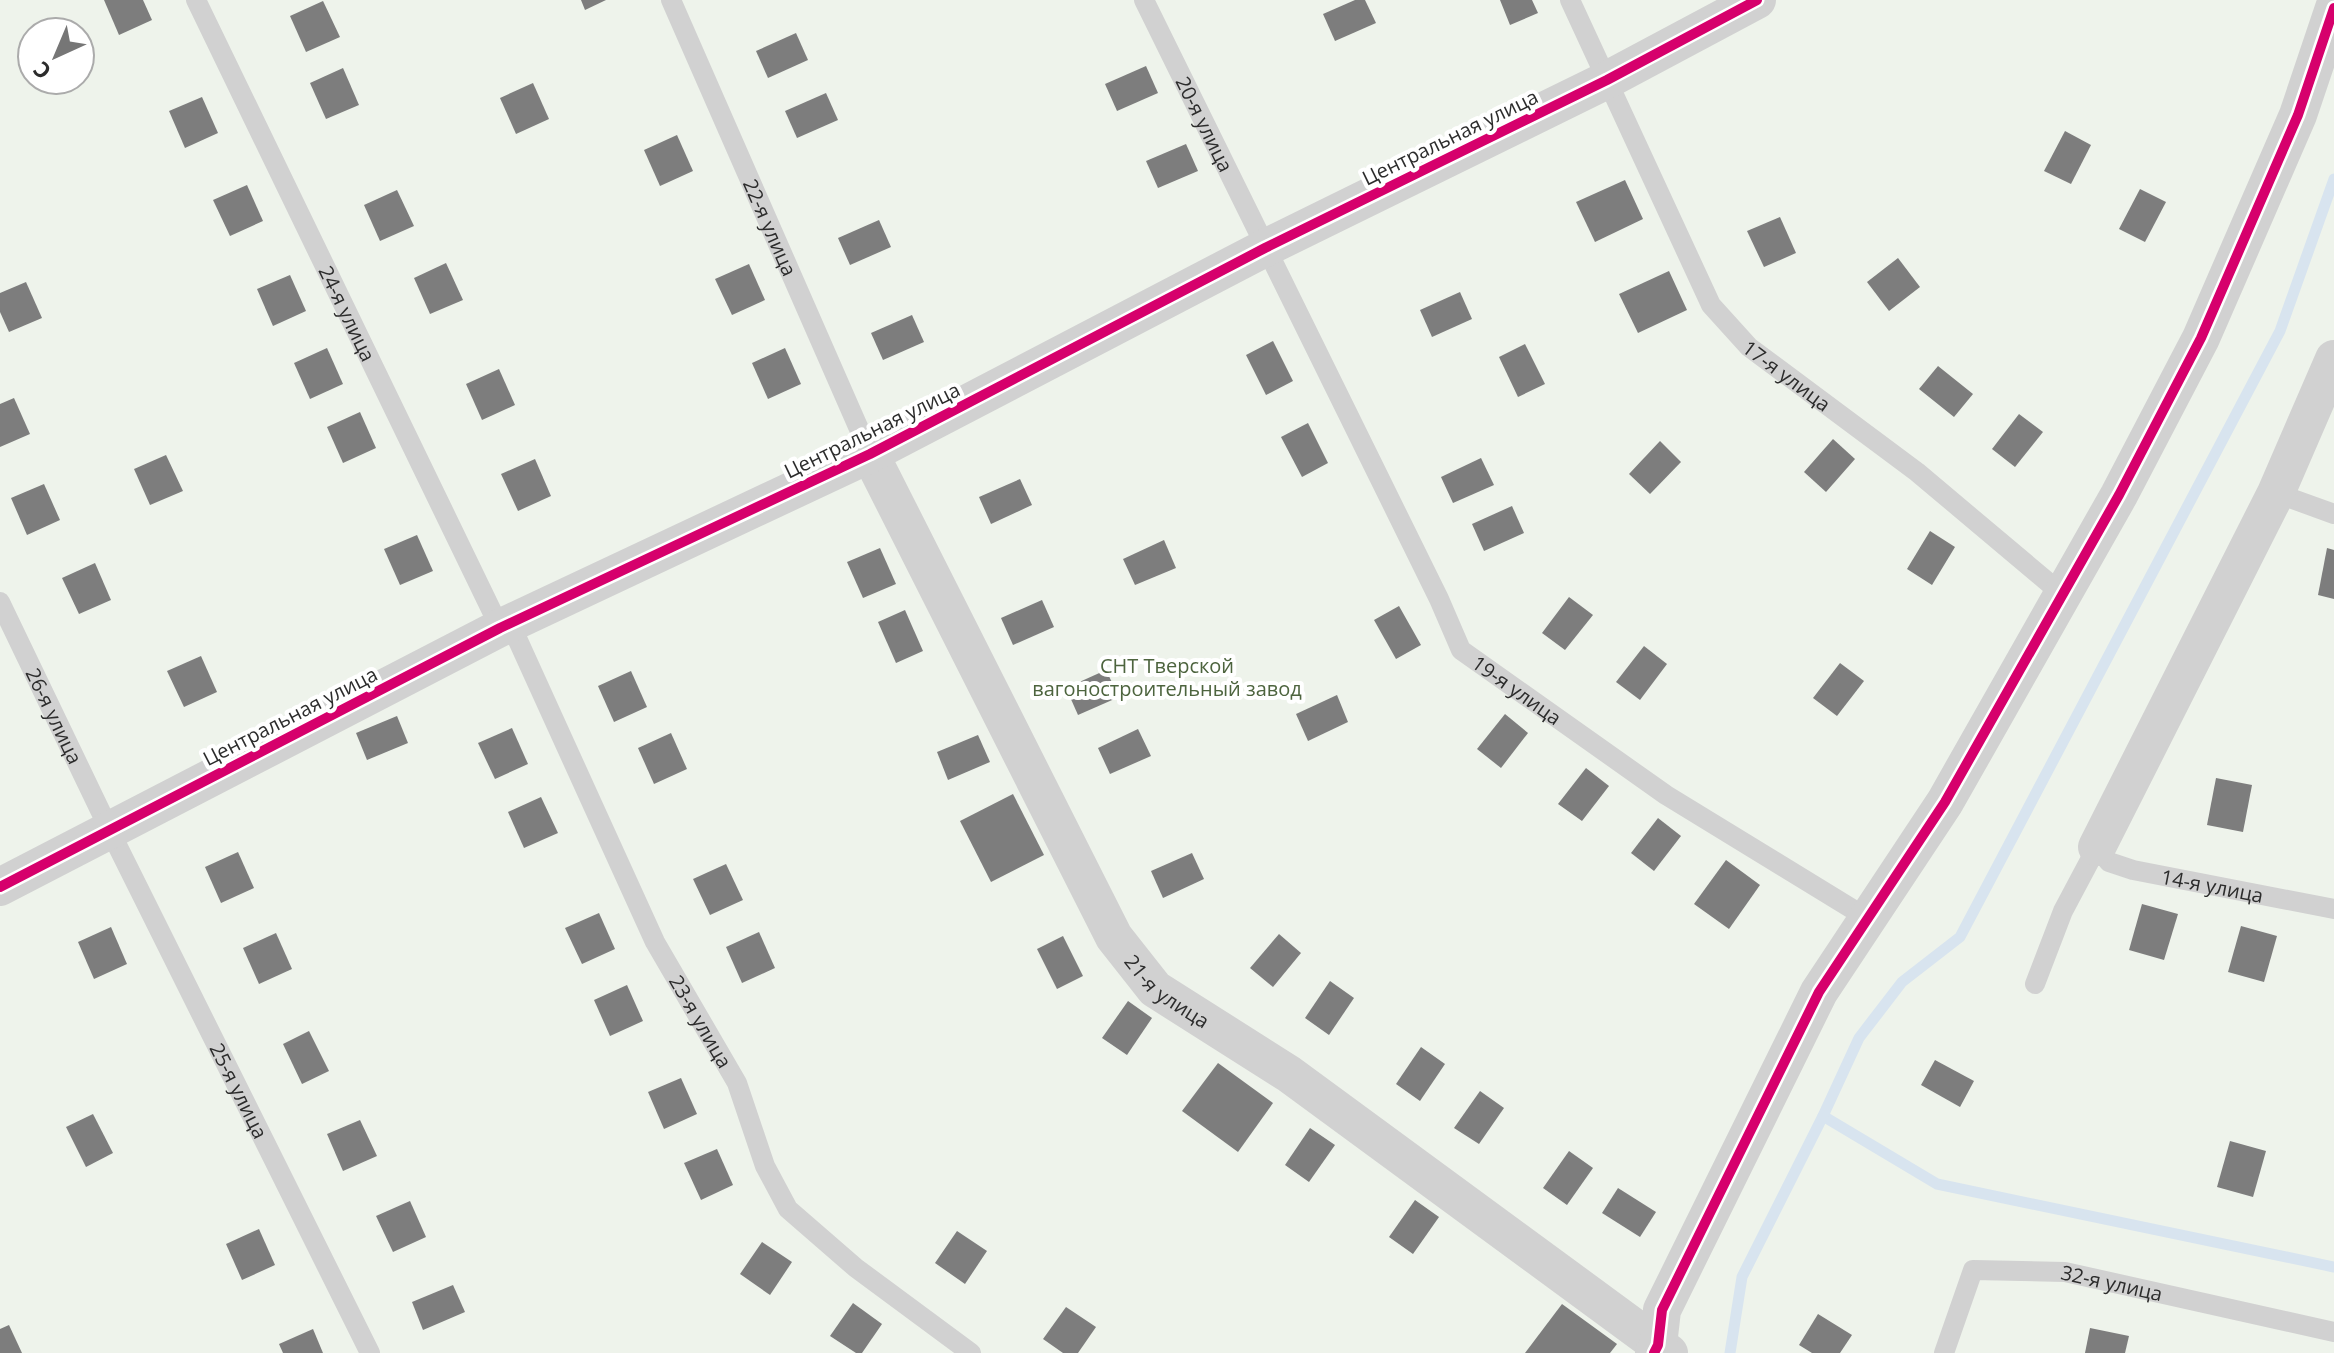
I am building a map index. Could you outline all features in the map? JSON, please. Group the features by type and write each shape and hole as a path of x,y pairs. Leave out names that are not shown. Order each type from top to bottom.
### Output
{"street":[{"name":"Центральная улица","path":"0,887 505,626 870,454 1265,248 1607,80 1757,0"},
{"path":"1660,1350 1662,1310 1819,992 1945,802 2119,495 2201,338 2298,115 2334,8"},
{"path":"2097,847 2276,493 2334,359"},
{"name":"21-я улица","path":"870,454 1114,937 1155,989 1289,1074 1660,1350"}],"lane":[{"name":"24-я улица","path":"196,0 505,626"},
{"name":"22-я улица","path":"671,0 870,454"},
{"name":"20-я улица","path":"1144,0 1265,248"},
{"name":"17-я улица","path":"1570,0 1711,305 1749,347 1917,472 2062,594"},
{"name":"19-я улица","path":"1265,248 1439,599 1461,650 1666,795 1867,918"},
{"path":"2276,493 2334,514"},
{"name":"26-я улица","path":"0,602 109,829"},
{"name":"23-я улица","path":"505,626 655,942 737,1083 765,1166 788,1209 856,1268 971,1353"},
{"name":"25-я улица","path":"109,829 370,1353"},
{"path":"2035,984 2063,911 2097,847"},
{"name":"14-я улица","path":"2097,847 2109,862 2133,870 2334,909"},
{"name":"32-я улица","path":"1944,1353 1973,1270 2065,1272 2334,1332"}],"green space":[{"name":"СНТ Тверской вагоностроительный завод","path":"0,0 2334,0 2334,1353 0,1353"}],"building":[{"path":"104,0 143,0 152,20 119,35"},
{"path":"581,0 606,0 585,10"},
{"path":"1355,0 1365,0 1376,23 1335,41 1323,14"},
{"path":"1500,0 1532,0 1538,13 1510,25"},
{"path":"323,1 340,37 306,52 290,16"},
{"path":"796,33 808,60 768,78 756,51"},
{"path":"1146,66 1158,93 1117,111 1105,84"},
{"path":"343,68 359,105 326,119 310,83"},
{"path":"533,83 549,119 516,134 500,98"},
{"path":"826,93 838,120 797,138 785,111"},
{"path":"202,97 218,133 185,148 169,111"},
{"path":"2065,131 2091,145 2071,184 2044,171"},
{"path":"677,135 693,171 660,186 644,150"},
{"path":"1186,144 1198,171 1158,188 1146,161"},
{"path":"1625,180 1643,219 1595,242 1576,202"},
{"path":"247,185 263,221 230,236 213,200"},
{"path":"2140,189 2166,202 2145,242 2119,229"},
{"path":"397,190 414,226 380,241 364,205"},
{"path":"1780,217 1796,253 1764,267 1747,231"},
{"path":"879,220 891,247 850,265 838,238"},
{"path":"1898,258 1920,287 1889,311 1867,282"},
{"path":"446,263 463,300 430,314 414,278"},
{"path":"749,264 765,300 732,315 715,279"},
{"path":"1669,271 1687,310 1638,333 1619,294"},
{"path":"290,275 306,311 273,326 257,289"},
{"path":"26,282 42,318 9,332 0,312 0,293"},
{"path":"1460,292 1472,319 1432,337 1420,310"},
{"path":"912,315 924,342 883,360 871,333"},
{"path":"1273,341 1293,381 1266,395 1246,355"},
{"path":"1525,344 1545,384 1518,397 1499,357"},
{"path":"327,348 343,384 310,399 294,363"},
{"path":"785,348 801,384 768,399 752,363"},
{"path":"1938,366 1973,394 1954,417 1919,389"},
{"path":"499,369 515,405 482,420 466,384"},
{"path":"14,398 30,434 0,447 0,404"},
{"path":"360,412 376,448 343,463 327,427"},
{"path":"2019,414 2043,432 2015,467 1992,449"},
{"path":"1308,423 1328,463 1302,477 1281,437"},
{"path":"1833,439 1855,459 1826,492 1804,472"},
{"path":"1660,441 1681,462 1650,494 1629,474"},
{"path":"166,455 183,491 150,505 134,469"},
{"path":"1481,458 1494,485 1453,503 1441,477"},
{"path":"535,459 551,496 518,511 501,474"},
{"path":"1020,479 1032,505 991,524 979,497"},
{"path":"44,484 60,520 27,535 11,498"},
{"path":"1512,506 1524,533 1484,551 1472,524"},
{"path":"1930,531 1955,547 1932,585 1907,569"},
{"path":"417,535 433,571 400,585 384,549"},
{"path":"1164,540 1176,568 1135,585 1123,559"},
{"path":"880,548 896,584 863,598 847,562"},
{"path":"2327,548 2334,550 2334,599 2318,595"},
{"path":"95,563 111,600 79,614 62,578"},
{"path":"1569,597 1593,615 1565,650 1542,633"},
{"path":"1042,600 1054,627 1013,645 1001,618"},
{"path":"1399,606 1421,645 1396,659 1374,620"},
{"path":"905,610 923,651 896,663 878,622"},
{"path":"1644,646 1667,664 1640,700 1616,682"},
{"path":"201,656 217,692 184,707 167,671"},
{"path":"1840,663 1864,681 1837,716 1813,698"},
{"path":"1106,670 1119,697 1078,715 1066,688"},
{"path":"631,671 647,707 614,722 598,686"},
{"path":"1337,695 1348,722 1308,741 1296,714"},
{"path":"1505,714 1528,733 1501,768 1477,749"},
{"path":"397,716 408,743 367,760 356,733"},
{"path":"512,728 528,764 495,779 478,743"},
{"path":"1138,729 1151,756 1110,774 1098,748"},
{"path":"671,733 687,769 654,784 638,748"},
{"path":"978,735 990,762 948,780 937,752"},
{"path":"1586,768 1609,786 1582,821 1558,804"},
{"path":"2216,778 2252,785 2243,832 2207,825"},
{"path":"1013,794 1044,855 991,882 960,821"},
{"path":"541,797 558,833 524,848 508,812"},
{"path":"1658,818 1681,836 1654,871 1631,853"},
{"path":"238,852 254,888 221,903 205,867"},
{"path":"1192,853 1204,879 1163,898 1151,871"},
{"path":"1726,860 1760,885 1729,929 1694,904"},
{"path":"726,864 743,900 710,915 693,879"},
{"path":"2142,904 2178,914 2164,960 2129,950"},
{"path":"599,913 615,949 582,964 565,928"},
{"path":"2241,926 2277,936 2264,982 2228,972"},
{"path":"111,927 127,964 94,979 78,942"},
{"path":"759,932 775,968 742,983 726,947"},
{"path":"276,933 292,969 259,984 243,948"},
{"path":"1279,934 1301,953 1273,987 1250,968"},
{"path":"1063,936 1083,976 1057,989 1037,949"},
{"path":"1330,981 1354,998 1329,1035 1305,1018"},
{"path":"627,985 643,1021 610,1036 594,1000"},
{"path":"1128,1001 1152,1018 1127,1055 1102,1038"},
{"path":"309,1031 329,1071 302,1084 283,1044"},
{"path":"1421,1047 1445,1064 1420,1101 1396,1084"},
{"path":"1935,1060 1974,1081 1960,1107 1921,1085"},
{"path":"1218,1063 1273,1103 1238,1152 1182,1111"},
{"path":"681,1078 697,1114 664,1129 648,1092"},
{"path":"1480,1091 1504,1108 1479,1144 1454,1128"},
{"path":"93,1114 113,1153 86,1167 66,1127"},
{"path":"360,1120 377,1156 343,1171 327,1134"},
{"path":"1310,1128 1335,1145 1309,1182 1285,1165"},
{"path":"2230,1141 2266,1151 2253,1197 2217,1187"},
{"path":"717,1149 733,1185 701,1200 684,1163"},
{"path":"1569,1151 1593,1168 1567,1205 1543,1188"},
{"path":"1618,1188 1656,1212 1640,1237 1602,1213"},
{"path":"1415,1200 1439,1217 1413,1254 1389,1237"},
{"path":"410,1201 426,1237 393,1252 376,1216"},
{"path":"259,1229 275,1265 242,1280 226,1244"},
{"path":"957,1231 987,1251 965,1284 935,1263"},
{"path":"762,1242 792,1262 770,1295 740,1274"},
{"path":"453,1285 465,1312 423,1330 412,1302"},
{"path":"853,1303 882,1324 862,1353 856,1353 830,1336"},
{"path":"1562,1304 1617,1344 1610,1353 1525,1353"},
{"path":"1066,1307 1096,1327 1078,1353 1063,1353 1043,1339"},
{"path":"1818,1314 1852,1335 1840,1353 1812,1353 1799,1345"},
{"path":"9,1325 22,1353 0,1353 0,1329"},
{"path":"2090,1328 2129,1336 2125,1353 2085,1353"},
{"path":"313,1329 323,1353 283,1353 279,1344"}],"waterway":[{"path":"1730,1353 1742,1277 1859,1038 1902,982 1960,937 2280,331 2334,179"},
{"path":"1823,1116 1937,1184 2334,1267"}],"cycle path":[{"path":"0,887 500,628 870,454 1265,248 1607,80 1757,0"},
{"path":"1654,1353 1658,1345 1662,1310 1819,992 1945,802 2119,495 2201,338 2298,115 2334,8"}]}
